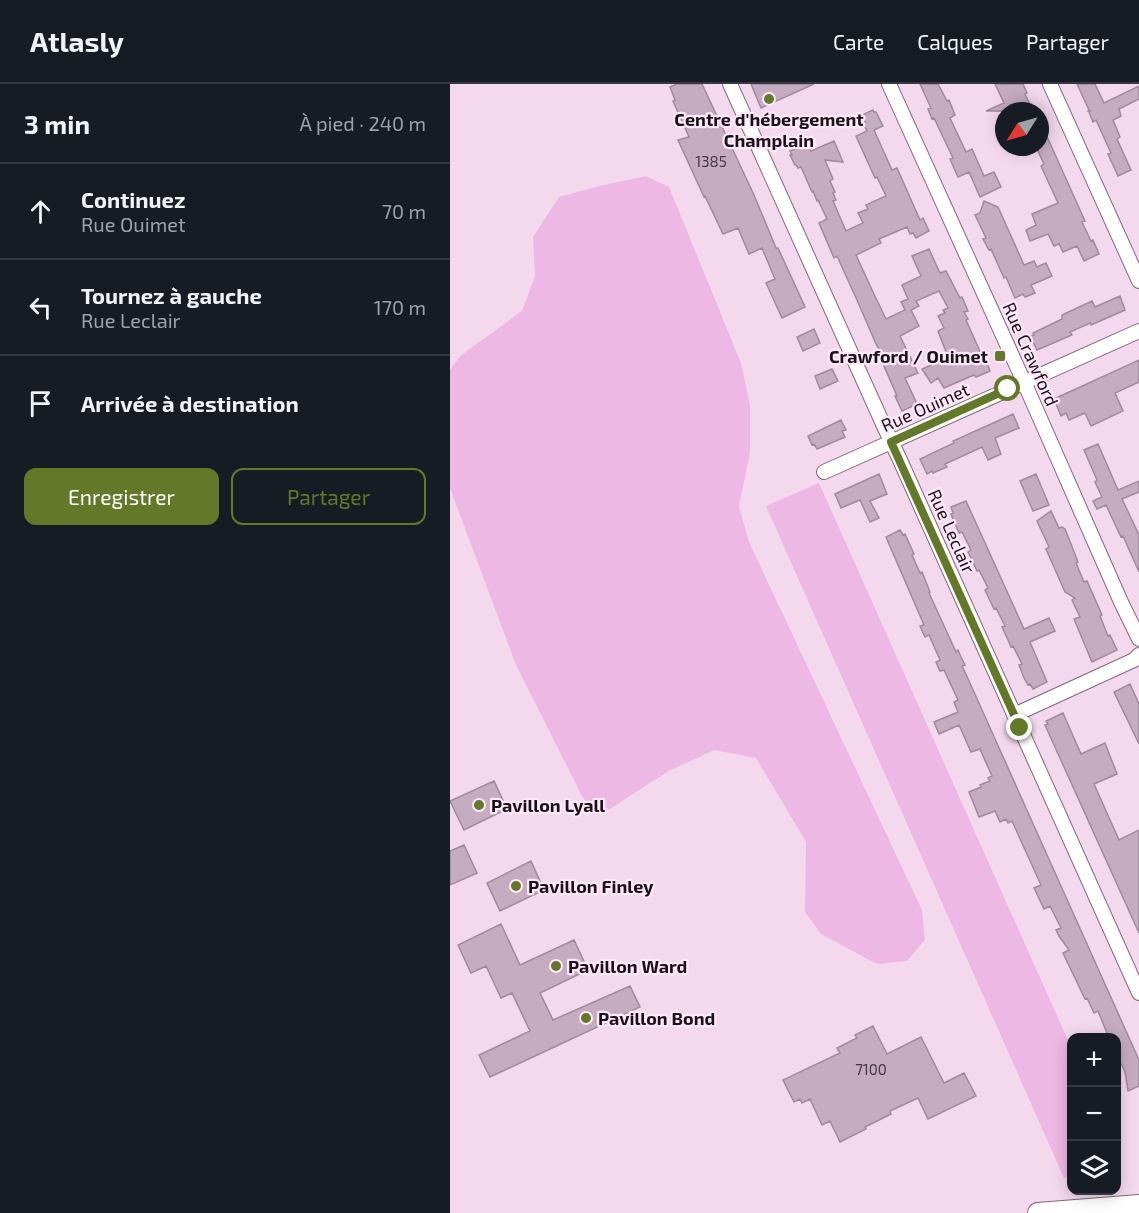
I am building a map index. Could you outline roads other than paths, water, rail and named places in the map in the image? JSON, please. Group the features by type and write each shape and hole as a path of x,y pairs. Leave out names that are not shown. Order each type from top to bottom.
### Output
{"main road":[{"path":"1038,1213 1139,1205"}],"street":[{"name":"Rue Leclair","path":"730,84 1139,993"},
{"name":"Rue Crawford","path":"890,84 1139,639"},
{"path":"1050,84 1139,281"},
{"name":"Rue Ouimet","path":"824,472 1139,331"},
{"path":"1014,715 1134,660 1139,655"}],"place":[{"name":"Centre d'hébergement Champlain","path":"769,99"},
{"name":"Crawford / Ouimet","path":"1000,356"},
{"name":"Pavillon Lyall","path":"479,805"},
{"name":"Pavillon Finley","path":"516,886"},
{"name":"Pavillon Ward","path":"556,966"},
{"name":"Pavillon Bond","path":"586,1018"}]}
